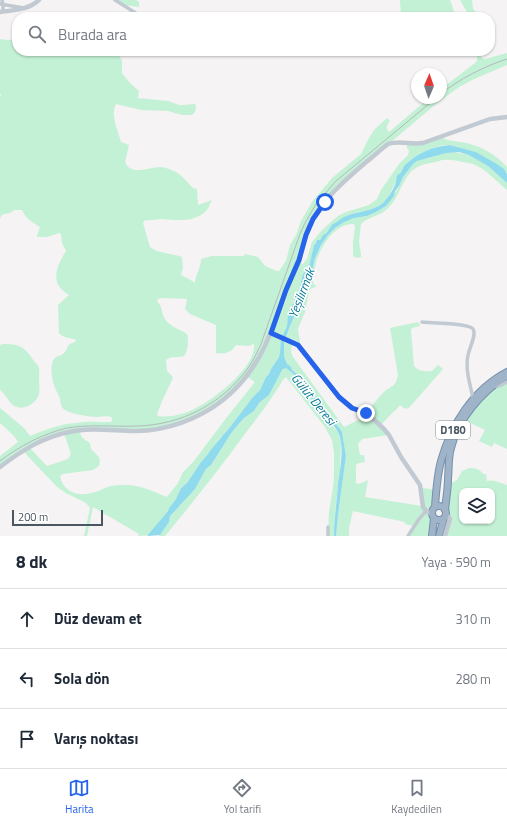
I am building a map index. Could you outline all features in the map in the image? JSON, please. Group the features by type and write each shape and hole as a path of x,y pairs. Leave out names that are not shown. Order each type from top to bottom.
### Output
{"highway":[{"name":"D180","path":"432,536 432,513 441,462 454,428 473,398 492,380 507,372"},
{"name":"D180","path":"439,536 445,514 450,455 454,438 462,422 476,402 492,386 507,376"},
{"path":"440,506 445,514 439,520 432,513 440,506"}],"street":[{"path":"25,8 2,3 2,12 25,8 40,0"},
{"path":"115,0 134,12"},
{"path":"0,467 33,444 56,435 73,431 134,431 172,426 198,416 222,401 243,380 256,362 272,334 286,290 297,265 310,226 320,208 340,185 388,144 423,143 490,119 507,117"},
{"path":"422,322 449,323 470,326 473,328 474,332 468,352 467,370 473,398"},
{"path":"272,334 298,345 334,392 343,401 352,408 366,413 378,422 389,435 401,457 420,485 422,492 422,506 432,513"},
{"path":"492,386 499,386 507,382"},
{"path":"408,536 419,519 432,513"},
{"path":"445,514 450,519 445,536"},
{"path":"328,527 328,536"}],"green space":[{"path":"115,0 136,0 139,2 139,7 124,5"},
{"path":"400,0 450,0 454,12 401,12"},
{"path":"460,0 472,0 473,9 476,12 467,12"},
{"path":"0,39 12,40 12,56 120,56 122,61 122,73 139,91 138,98 168,101 179,105 195,104 195,112 192,115 182,115 168,111 141,110 116,104 114,108 114,118 121,142 129,145 125,162 131,169 145,170 164,167 178,173 193,188 197,189 198,205 212,200 206,211 201,215 190,219 145,220 143,223 150,247 161,252 182,257 183,268 181,275 195,283 201,259 212,256 244,256 245,254 258,257 265,266 279,271 286,261 290,245 296,235 301,221 312,202 332,178 361,154 374,130 387,118 390,121 387,126 389,132 422,104 436,104 340,185 313,219 303,249 301,261 302,265 307,259 312,242 323,229 338,216 369,205 377,199 381,190 399,164 408,155 409,151 407,148 407,143 414,144 441,137 447,140 467,143 489,152 499,159 507,167 507,174 499,166 476,152 451,145 438,146 413,158 403,167 389,196 383,203 371,209 346,216 333,226 314,245 309,267 303,274 299,290 294,299 291,316 289,313 287,326 281,339 279,357 266,377 260,390 219,439 187,483 181,488 168,511 149,535 138,536 139,534 93,507 87,536 84,536 90,508 86,503 57,487 23,451 0,467 0,456 18,442 14,436 0,423 0,408 24,428 30,436 64,425 84,422 110,422 112,421 112,418 107,416 85,416 63,409 55,389 52,377 53,360 63,354 68,346 76,340 64,337 59,333 58,305 69,295 59,286 56,275 59,263 66,251 62,243 61,234 59,233 47,237 37,237 40,227 27,218 22,210 14,210 4,214 0,219","holes":["163,298 187,299 185,309 190,314 216,325 216,353 228,352 236,345 248,346 254,344 253,353 249,363 232,382 202,405 181,414 172,416 158,416 157,414 173,378 167,371 166,360 185,355 188,339 187,334 167,322 157,301 158,299","246,376 255,382 194,461 183,472 178,483 167,497 142,487 132,485 111,486 85,494 71,492 64,486 60,476 63,474 93,470 99,466 99,457 91,449 90,443 82,437 80,430 158,429 198,416 232,392","64,433 71,454 68,459 47,466 29,447"]},
{"path":"507,53 507,65 459,87 447,96 447,84 475,63 477,61 477,56 481,56 485,59"},
{"path":"454,152 470,155 488,166 507,183 507,190 487,172 471,163 442,160 415,168 404,181 395,199 386,210 361,224 359,242 361,257 357,258 353,256 354,224 341,227 331,235 317,259 313,280 316,287 309,291 305,312 298,330 300,342 286,337 302,299 315,258 328,235 345,221 367,216 386,206 398,188 403,177 414,163 419,160 443,153"},
{"path":"418,322 420,326 412,328 411,330 414,366 425,371 432,371 438,365 443,369 408,409 405,409 400,405 381,425 389,435 362,439 358,444 360,455 364,455 365,462 356,465 356,483 359,484 368,480 365,497 422,506 421,488 437,490 435,507 432,512 432,536 408,536 414,526 405,524 405,522 353,511 349,528 349,536 336,536 346,456 342,432 320,406 303,381 284,361 285,340 292,343 291,352 293,357 344,427 369,415 366,413 379,397 396,382 398,375 390,328"},
{"path":"3,344 21,347 28,352 39,367 39,394 31,405 20,408 14,406 0,390 0,345"},
{"path":"284,368 288,368 320,412 338,432 341,442 334,536 328,536 329,512 334,475 334,453 332,440 325,427 286,377 225,461 195,499 165,536 159,536 169,522 170,516 195,489 206,469 211,465 232,432 244,418 254,411 259,403 269,395 277,378"},
{"path":"507,382 507,449 494,443 492,447 479,441 485,430 464,420 486,392"},
{"path":"473,468 477,469 483,474 486,474 487,481 495,481 507,485 507,536 439,536 446,514 448,485 457,480 462,471"}],"water":[{"path":"450,145 476,152 497,164 504,169 507,174 507,183 488,166 469,155 459,152 446,153 417,161 403,177 395,191 394,196 386,206 367,216 354,218 344,222 328,235 315,258 302,299 284,342 284,357 287,364 297,374 320,406 342,432 346,456 336,536 334,536 334,530 342,451 340,438 338,432 319,410 298,380 286,368 281,372 269,395 259,403 254,411 244,418 232,432 211,465 206,469 195,489 170,516 169,522 160,535 147,536 168,511 181,488 187,483 201,462 260,390 266,377 279,357 281,339 287,326 290,309 291,313 295,296 299,290 303,274 309,267 314,245 317,240 320,240 333,224 345,216 373,209 383,203 393,190 397,176 404,166 414,158 430,149"}],"railway":[{"path":"447,90 455,83 472,74 507,59"},
{"path":"0,461 15,450 32,441 67,428 93,426 137,426 169,422 185,417 199,410 226,392 238,381 257,353 300,234 316,204 336,181 429,104"}],"route":[{"path":"325,202 313,219 306,235 301,255 286,290 271,333 298,345 334,392 352,408 366,413"}],"water label":[{"name":"Yeşilırmak","path":"301,293"},
{"name":"Gülüt Deresi","path":"314,399"}]}
